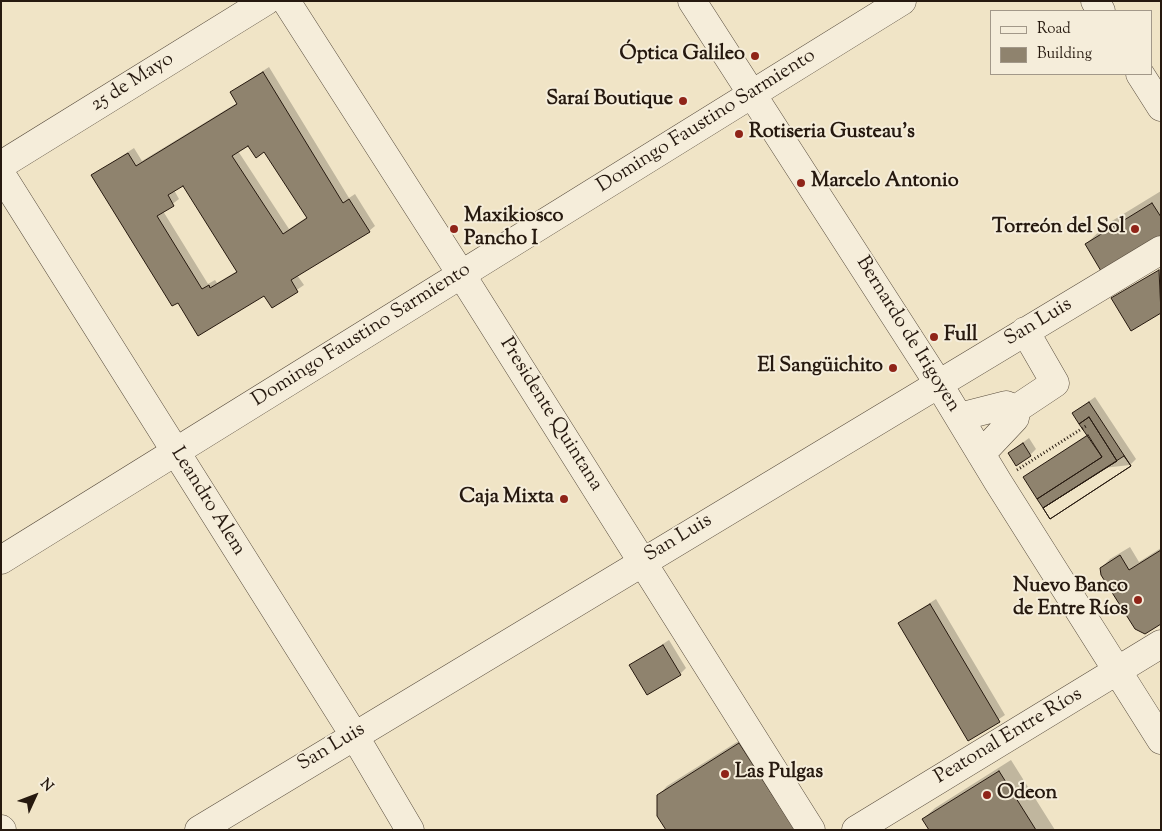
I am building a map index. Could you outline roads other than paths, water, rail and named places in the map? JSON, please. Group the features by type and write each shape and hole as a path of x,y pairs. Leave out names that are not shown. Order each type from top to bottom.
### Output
{"street":[{"name":"25 de Mayo","path":"1,165 266,1"},
{"name":"Presidente Quintana","path":"286,1 461,274 811,830"},
{"name":"Bernardo de Irigoyen","path":"692,1 938,383 998,482 1161,740"},
{"name":"Domingo Faustino Sarmiento","path":"1,560 902,1"},
{"path":"1141,75 1161,107"},
{"name":"Leandro Alem","path":"1,174 354,735 410,830"},
{"name":"San Luis","path":"198,830 1161,250"},
{"path":"981,454 1015,418 1016,409 1055,382 1025,331"},
{"path":"959,417 1006,405 1016,409"},
{"name":"Peatonal Entre Ríos","path":"856,830 1161,644"}],"place":[{"name":"Óptica Galileo","path":"755,56"},
{"name":"Saraí Boutique","path":"683,101"},
{"name":"Rotiseria Gusteau's","path":"739,134"},
{"name":"Marcelo Antonio","path":"801,183"},
{"name":"Maxikiosco Pancho I","path":"454,229"},
{"name":"Torreón del Sol","path":"1135,229"},
{"name":"Full","path":"934,337"},
{"name":"El Sangüichito","path":"893,368"},
{"name":"Caja Mixta","path":"564,499"},
{"name":"Nuevo Banco de Entre Ríos","path":"1138,600"},
{"name":"Las Pulgas","path":"725,774"},
{"name":"Odeon","path":"987,795"}]}
